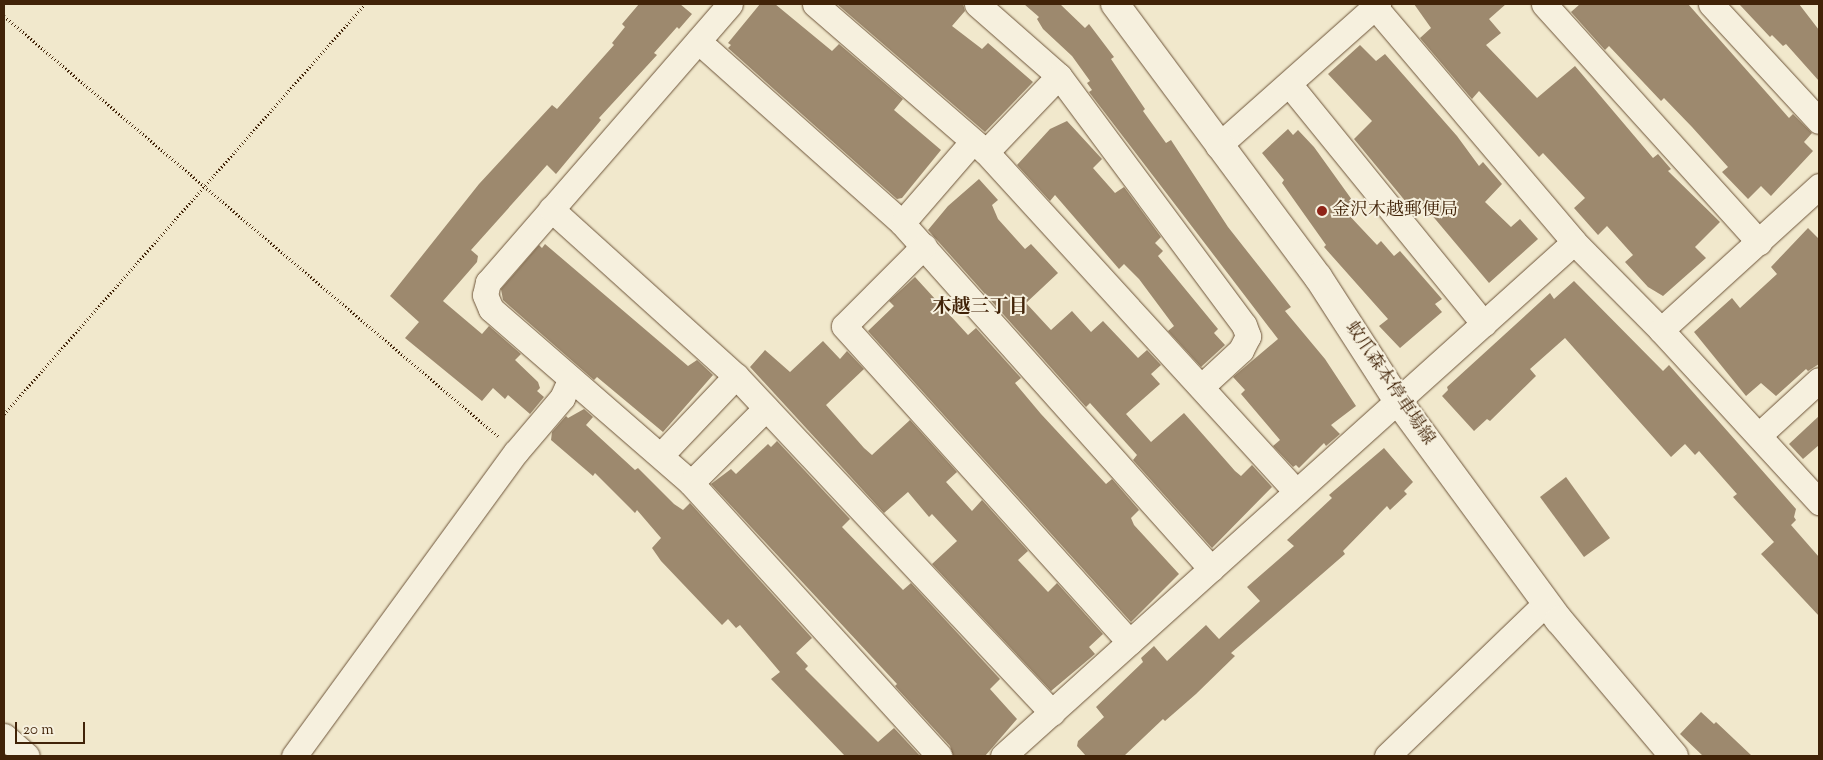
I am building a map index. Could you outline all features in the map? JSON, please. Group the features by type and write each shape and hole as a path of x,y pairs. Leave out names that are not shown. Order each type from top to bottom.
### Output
{"main road":[{"name":"蚊爪森本停車場線","path":"1115,4 1218,146 1318,277 1398,401 1546,603 1674,756"}],"street":[{"path":"730,4 488,282 485,296 491,308 570,380 661,455 691,483 939,756"},
{"path":"814,4 980,146 1296,492"},
{"path":"977,4 1060,76 1244,325 1248,336 1241,350 1201,388"},
{"path":"1544,4 1759,242"},
{"path":"1711,4 1819,121"},
{"path":"1218,146 1377,5 1574,242 1662,330 1819,502"},
{"path":"698,41 902,223 1212,568"},
{"path":"902,223 980,146 1060,76"},
{"path":"1289,84 1484,324"},
{"path":"1662,330 1819,186"},
{"path":"551,209 736,376 1052,712"},
{"path":"1003,756 1574,242"},
{"path":"924,246 844,326 1130,642"},
{"path":"661,455 736,376"},
{"path":"294,756 516,452 562,398 570,380"},
{"path":"1758,435 1819,380"},
{"path":"691,483 766,408"},
{"path":"1387,756 1546,603"},
{"path":"4,736 27,756"}],"path":[{"path":"4,414 202,186 365,4"},
{"path":"4,16 516,452"}],"building":[{"path":"639,4 680,4 692,14 679,29 677,27 654,53 657,55 599,118 601,120 556,174 547,165 471,250 478,256 477,262 443,301 482,334 489,326 521,354 515,360 538,382 540,388 537,391 544,397 530,414 508,395 505,399 493,388 482,401 405,338 419,322 390,296 479,184 552,105 557,109 614,45 612,43 625,27 622,24"},
{"path":"760,4 775,4 832,51 839,44 903,99 894,110 941,150 902,198 897,199 728,48 731,45 728,43"},
{"path":"837,4 963,4 965,11 952,26 982,49 988,43 1033,82 985,132"},
{"path":"1024,4 1060,4 1085,28 1089,24 1114,57 1111,59 1145,109 1143,111 1166,143 1171,140 1228,227 1291,307 1285,311 1325,359 1356,406 1331,425 1340,434 1326,446 1324,443 1299,468 1296,465 1293,467 1273,446 1280,440 1241,394 1245,390 1233,377 1278,339 1089,92 1092,90 1087,83 1090,81 1072,56 1043,29 1037,19 1039,17"},
{"path":"1414,4 1506,4 1489,19 1501,33 1486,45 1537,98 1575,66 1653,158 1658,154 1671,169 1668,171 1720,222 1695,247 1706,258 1663,296 1648,287 1625,262 1633,255 1607,226 1598,235 1574,208 1585,198 1543,153 1539,157 1479,91 1472,99 1420,38 1431,28"},
{"path":"1580,4 1688,4 1789,118 1793,114 1812,133 1804,142 1813,151 1771,196 1761,186 1748,199 1722,172 1728,167 1692,127 1664,98 1661,101 1609,46 1605,50 1571,12"},
{"path":"1739,4 1799,4 1819,30 1819,81 1786,44 1783,46 1772,35 1770,37"},
{"path":"1360,45 1376,61 1385,54 1457,136 1479,166 1483,162 1502,184 1485,202 1511,227 1520,219 1538,239 1489,283 1420,201 1411,208 1354,139 1372,121 1328,74"},
{"path":"1067,121 1102,159 1093,168 1115,193 1124,187 1161,237 1155,243 1163,251 1158,256 1218,329 1214,333 1225,345 1201,367 1168,331 1174,326 1139,279 1124,264 1119,269 1055,195 1050,201 1017,165 1050,129"},
{"path":"1288,129 1293,135 1298,130 1314,147 1355,204 1345,211 1377,245 1381,241 1394,256 1400,251 1442,299 1435,304 1442,312 1400,348 1379,326 1388,319 1324,247 1326,245 1282,183 1284,180 1262,153"},
{"path":"979,179 998,200 992,205 998,219 1025,249 1031,244 1058,273 1026,303 1051,330 1072,311 1091,332 1103,321 1138,358 1147,350 1161,365 1151,374 1160,384 1126,414 1151,442 1184,413 1235,471 1241,476 1252,465 1272,487 1212,548 1133,460 1137,455 1090,403 1086,407 928,230 948,206"},
{"path":"1808,228 1819,239 1819,364 1808,371 1806,369 1776,396 1761,383 1746,396 1694,332 1732,298 1740,308 1777,274 1771,267"},
{"path":"545,244 688,366 697,360 713,375 663,432 597,377 594,380 503,300 501,289 539,245 542,248"},
{"path":"915,277 968,335 976,328 1021,378 1015,383 1041,414 1106,484 1112,479 1139,510 1131,518 1134,525 1179,574 1131,622 868,331 894,306 889,301"},
{"path":"1574,281 1663,371 1669,365 1796,509 1794,517 1796,520 1791,525 1819,557 1819,616 1761,554 1774,542 1733,497 1737,494 1699,451 1695,455 1685,444 1671,457 1565,338 1530,369 1536,376 1490,421 1487,419 1474,431 1442,396 1448,390 1447,387 1550,293 1554,299"},
{"path":"823,341 840,359 847,351 864,369 826,405 864,448 872,455 910,420 957,472 946,482 972,511 982,500 1028,551 1018,560 1048,592 1057,583 1103,634 1089,647 1095,654 1051,691 932,564 957,541 932,514 929,517 908,492 884,513 750,367 765,350 790,372"},
{"path":"584,409 593,417 586,425 635,470 638,468 674,504 683,510 690,503 812,638 796,653 808,666 805,669 878,742 894,728 920,756 845,756 771,679 780,672 740,625 736,628 728,619 722,625 661,561 652,548 661,538 637,510 635,513 595,473 593,476 551,440 552,432 566,416 568,418"},
{"path":"1819,416 1819,445 1803,459 1789,444"},
{"path":"777,441 850,519 842,527 903,590 911,583 1000,679 990,689 1017,719 985,756 953,756 950,746 895,686 897,684 711,484 731,469 736,474 768,444 771,447"},
{"path":"1384,448 1413,482 1404,491 1407,494 1390,510 1387,506 1343,551 1345,554 1231,653 1235,656 1196,694 1165,721 1163,719 1124,756 1086,756 1077,746 1078,741 1104,717 1096,707 1143,662 1141,658 1154,646 1167,661 1206,625 1219,639 1260,601 1247,587 1294,546 1287,540 1332,498 1329,495"},
{"path":"1566,477 1610,538 1584,557 1540,497"},
{"path":"1701,712 1714,724 1716,722 1752,756 1703,756 1680,734"}],"place":[{"name":"金沢木越郵便局","path":"1322,211"}],"district":[{"name":"木越三丁目","path":"980,308"}]}
